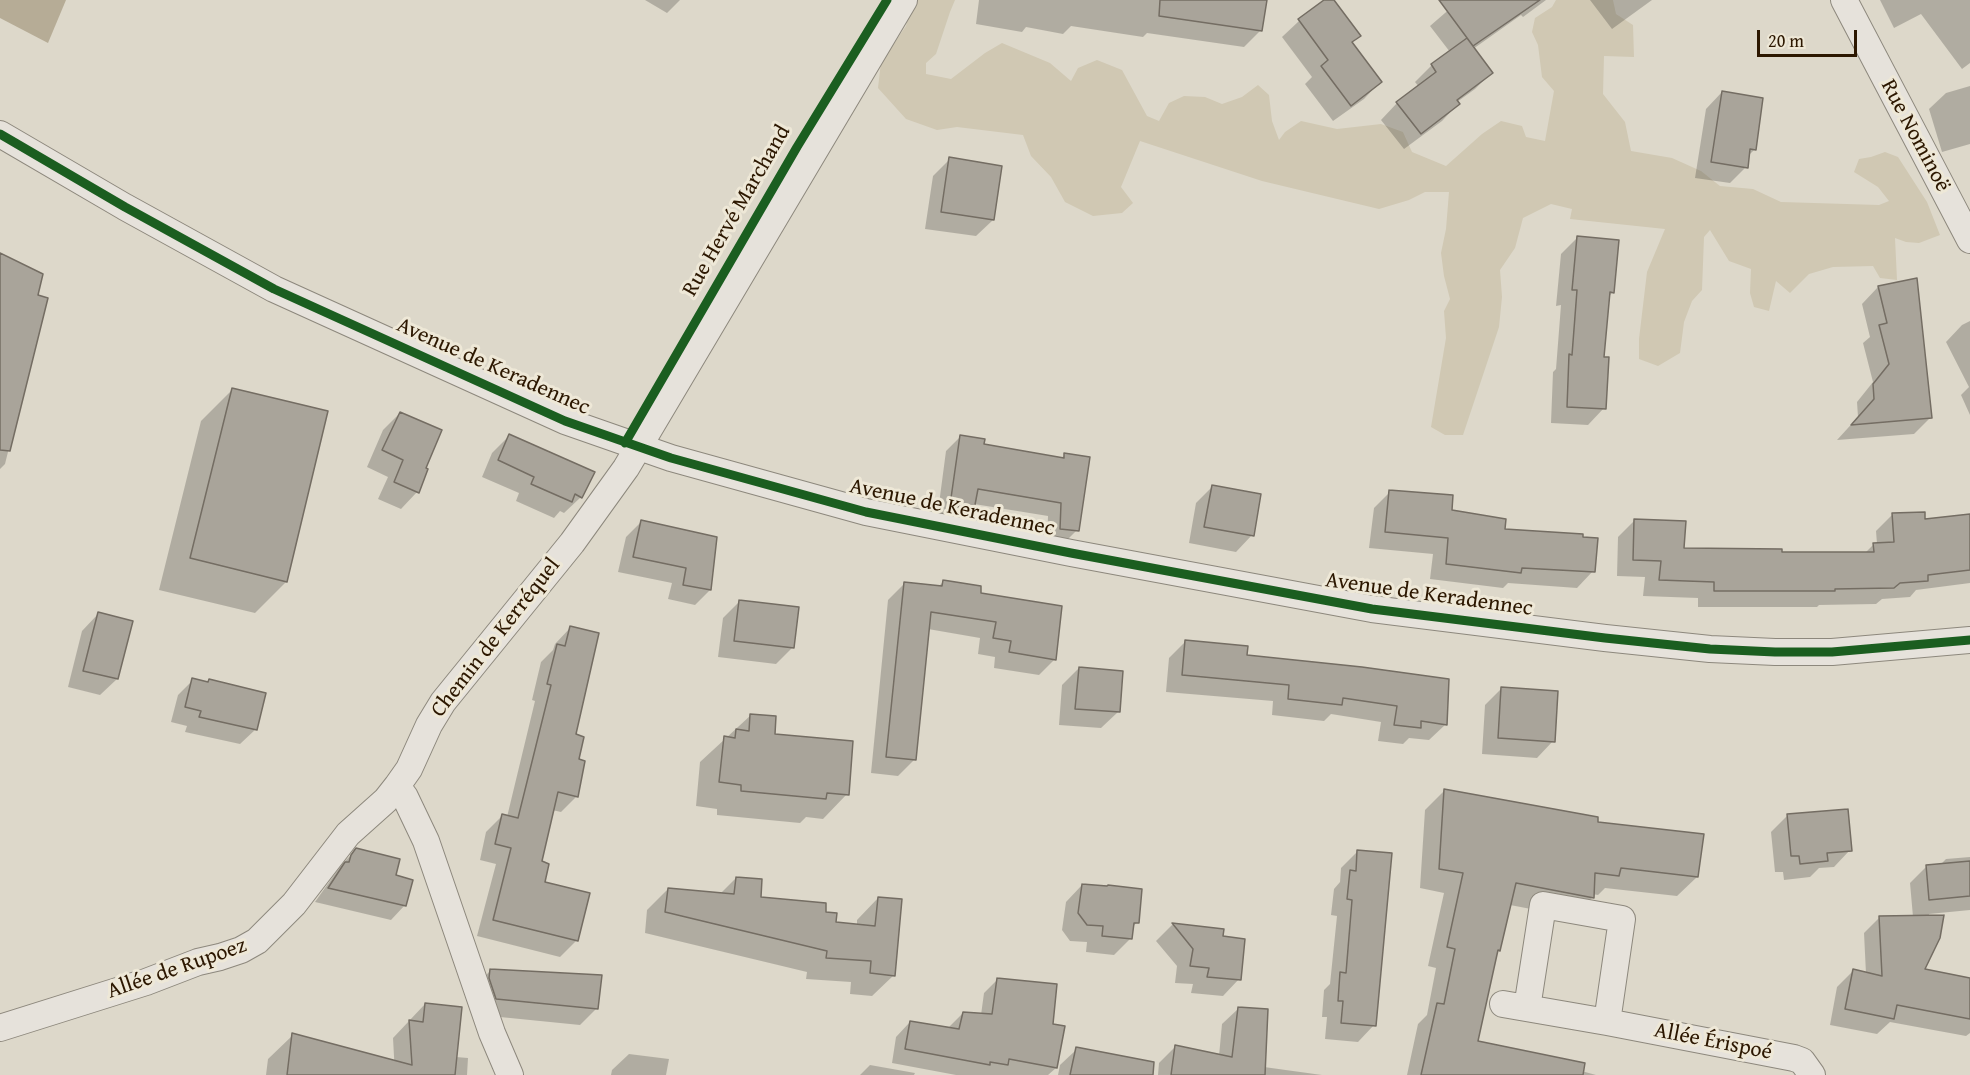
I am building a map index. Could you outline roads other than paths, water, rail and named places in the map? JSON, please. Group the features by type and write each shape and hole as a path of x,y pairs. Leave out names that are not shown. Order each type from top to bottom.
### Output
{"street":[{"name":"Rue Hervé Marchand","path":"637,447 904,0"},
{"name":"Rue Nominoë","path":"1844,0 1970,240"},
{"name":"Avenue de Keradennec","path":"0,134 125,207 274,289 565,421 637,447 866,512 1270,591 1429,617 1616,639 1710,649 1775,652 1878,649 1970,640"},
{"name":"Chemin de Kerréquel","path":"397,786 409,769 429,724 443,702 572,543 626,468 637,447"},
{"name":"Allée de Rupoez","path":"0,1028 146,982 198,962 241,950 257,941 294,904 348,834 386,800 397,786"},
{"path":"397,786 405,797 426,841 492,1033 510,1075"},
{"name":"Allée Érispoé","path":"1607,1022 1622,919 1543,905 1515,1006 1794,1058 1802,1062 1812,1075"}]}
